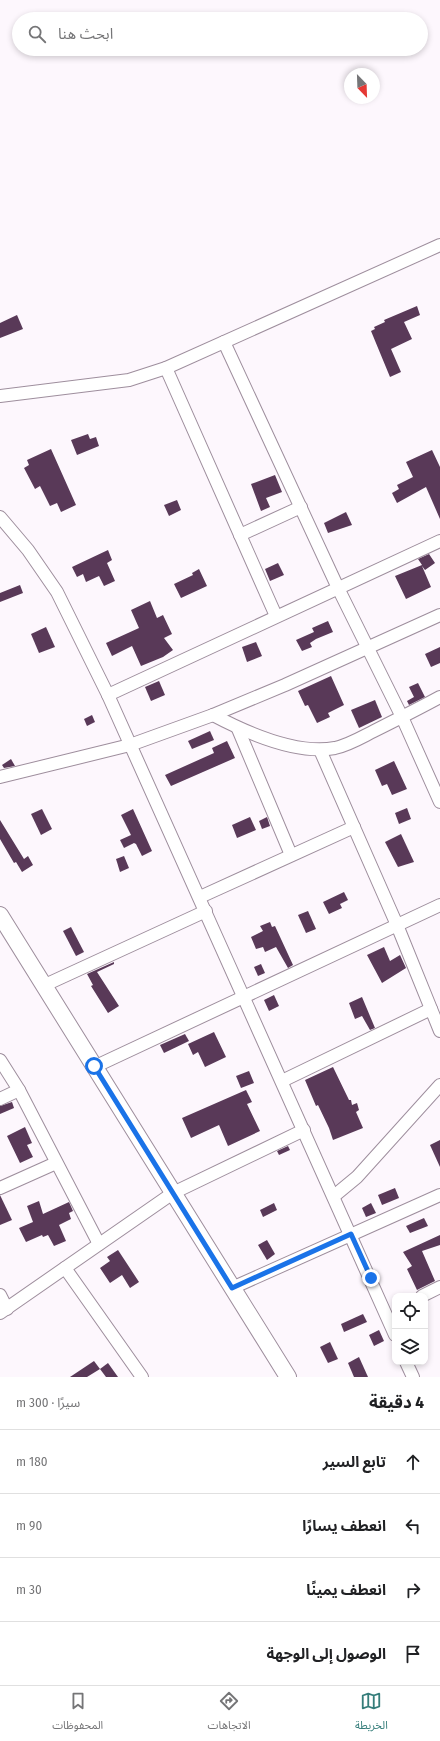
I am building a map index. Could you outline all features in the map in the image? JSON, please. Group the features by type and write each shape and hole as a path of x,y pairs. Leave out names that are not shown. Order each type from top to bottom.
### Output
{"main road":[{"path":"0,915 288,1377"}],"street":[{"path":"0,396 129,380 166,368 440,245"},
{"path":"224,342 338,588 437,787 440,802"},
{"path":"166,368 276,616"},
{"path":"240,535 301,507"},
{"path":"0,517 28,550 57,592 108,695 351,1234 390,1311 394,1329"},
{"path":"108,695 440,541"},
{"path":"0,777 130,745 213,715 285,686 367,648 439,618"},
{"path":"213,715 238,729 274,742 320,750 337,747 356,740 440,697"},
{"path":"238,729 291,855"},
{"path":"320,750 397,925 440,1031"},
{"path":"200,897 354,827"},
{"path":"94,1066 440,905"},
{"path":"45,985 206,911"},
{"path":"282,1081 431,1009"},
{"path":"0,1060 19,1090 56,1163 100,1244"},
{"path":"334,1196 357,1177 440,1085"},
{"path":"0,1099 19,1090"},
{"path":"0,1295 3,1311 173,1193 304,1130"},
{"path":"2,1183 56,1163"},
{"path":"232,1288 440,1195"},
{"path":"65,1268 139,1376"},
{"path":"428,1293 440,1287"},
{"path":"407,1365 413,1377"}],"building":[{"path":"417,306 420,315 404,322 412,339 391,349 401,372 390,377 371,331 375,329 374,327 385,322 384,320"},
{"path":"17,315 23,329 0,338 0,323"},
{"path":"88,434 90,439 96,437 99,446 77,455 71,440"},
{"path":"51,449 76,505 61,512 57,503 50,506 40,486 35,489 24,468 29,465 27,460"},
{"path":"432,450 440,467 440,519 426,487 397,503 392,493 399,489 397,485 413,477 406,462"},
{"path":"275,475 282,492 266,498 270,507 261,511 251,484"},
{"path":"177,500 181,510 169,516 164,505"},
{"path":"346,512 352,525 328,533 324,523"},
{"path":"108,550 112,560 107,563 115,581 104,586 99,576 86,582 83,574 77,577 72,567"},
{"path":"429,554 435,563 425,570 422,566 431,587 406,599 395,576 422,565 418,559"},
{"path":"278,563 284,575 270,581 265,569"},
{"path":"199,569 207,586 181,598 174,584 193,575 192,573"},
{"path":"20,585 23,593 0,602 0,593"},
{"path":"150,601 157,618 163,615 172,634 164,638 173,650 163,657 141,666 132,646 112,656 106,643 139,628 131,610"},
{"path":"328,621 333,632 316,639 310,643 312,647 302,651 296,640 314,632 312,628"},
{"path":"46,627 55,647 39,653 31,634"},
{"path":"256,642 262,656 247,662 242,647"},
{"path":"440,647 440,663 431,667 425,654"},
{"path":"331,676 344,705 328,713 330,717 317,723 308,705 305,706 298,691"},
{"path":"159,681 165,695 151,701 145,687"},
{"path":"418,683 425,697 409,705 407,701 414,697 409,687"},
{"path":"375,700 382,717 359,728 351,710"},
{"path":"92,715 95,722 87,726 84,719"},
{"path":"210,731 214,740 192,749 188,741"},
{"path":"227,741 235,758 171,786 165,775 214,753 212,748"},
{"path":"11,759 15,766 4,768 2,765"},
{"path":"394,761 407,789 392,795 387,784 382,786 375,770"},
{"path":"407,808 411,819 399,824 395,813"},
{"path":"42,809 52,829 41,835 31,814"},
{"path":"133,809 152,851 142,856 136,844 134,843 124,848 120,840 131,835 121,815"},
{"path":"250,817 256,830 237,838 232,825"},
{"path":"267,817 270,826 262,829 259,821"},
{"path":"0,820 24,859 28,856 33,865 22,872 16,862 14,863 0,839"},
{"path":"401,834 414,862 398,867 385,842"},
{"path":"124,856 129,868 120,872 116,859"},
{"path":"344,892 348,900 340,904 342,908 329,914 323,902"},
{"path":"308,911 316,929 306,933 298,915"},
{"path":"270,922 272,927 275,926 293,965 288,968 276,947 265,952 263,947 256,949 251,937 263,931 260,926"},
{"path":"71,927 84,952 76,956 63,931"},
{"path":"384,947 390,961 400,955 406,968 382,983 367,955"},
{"path":"114,962 114,964 97,972 119,1006 108,1013 91,986 93,985 87,974"},
{"path":"261,964 265,973 258,976 254,967"},
{"path":"274,995 279,1006 269,1011 264,1000"},
{"path":"362,997 375,1028 370,1030 362,1016 355,1019 349,1003"},
{"path":"214,1032 226,1057 205,1067 198,1052 193,1055 188,1044"},
{"path":"185,1034 189,1041 164,1053 160,1045"},
{"path":"333,1067 349,1100 351,1100 352,1105 357,1103 359,1110 356,1112 363,1128 333,1140 329,1128 318,1105 316,1106 305,1080"},
{"path":"249,1071 254,1083 241,1088 236,1076"},
{"path":"246,1090 252,1102 247,1104 260,1131 228,1146 219,1125 191,1138 182,1118"},
{"path":"12,1102 14,1108 0,1114 0,1106"},
{"path":"25,1127 32,1143 27,1145 33,1157 20,1163 7,1136"},
{"path":"440,1140 440,1167 430,1145"},
{"path":"288,1146 290,1150 279,1155 277,1151"},
{"path":"395,1188 399,1198 382,1205 378,1195"},
{"path":"0,1195 12,1220 0,1225"},
{"path":"39,1201 43,1214 69,1202 73,1211 69,1213 71,1219 59,1225 66,1241 54,1246 48,1235 43,1237 42,1235 26,1242 19,1228 33,1222 27,1206"},
{"path":"274,1203 277,1210 263,1217 260,1210"},
{"path":"371,1203 376,1213 366,1217 362,1208"},
{"path":"424,1218 428,1226 410,1233 406,1226"},
{"path":"440,1235 440,1245 422,1251 435,1281 417,1290 407,1269 412,1266 403,1252"},
{"path":"267,1240 275,1254 267,1260 258,1245"},
{"path":"118,1250 139,1282 130,1288 122,1275 110,1283 100,1268 110,1261 107,1257"},
{"path":"363,1314 367,1322 344,1332 341,1324"},
{"path":"379,1330 384,1341 374,1346 369,1335"},
{"path":"330,1342 338,1359 328,1363 320,1347"},
{"path":"359,1357 368,1377 354,1377 348,1363"},
{"path":"94,1361 100,1369 87,1377 70,1377"},
{"path":"108,1363 118,1377 106,1377 100,1369"}],"route":[{"path":"94,1066 232,1288 351,1234 371,1278"}]}
